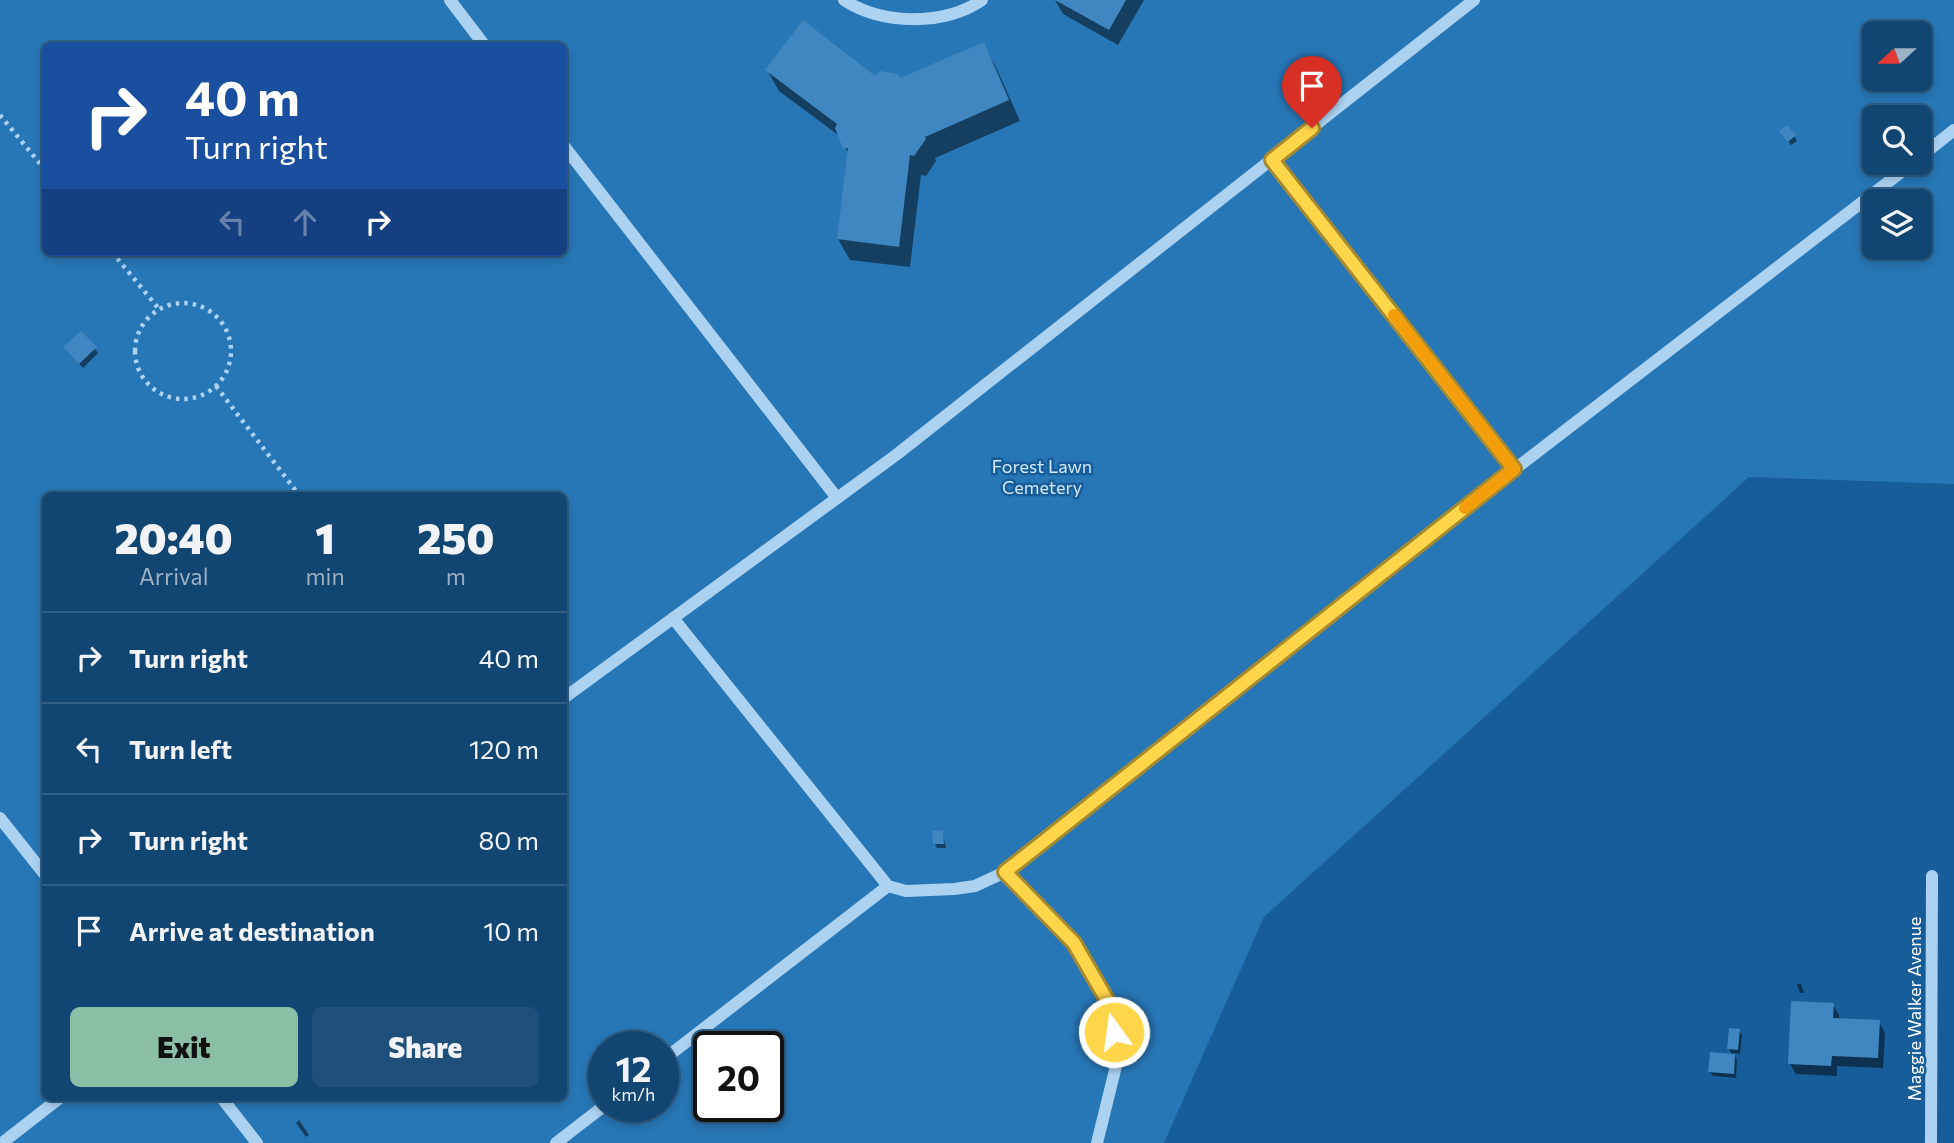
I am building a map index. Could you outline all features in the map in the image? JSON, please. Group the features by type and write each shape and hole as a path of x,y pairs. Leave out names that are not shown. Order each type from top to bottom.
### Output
{"street":[{"path":"450,0 482,42"},
{"path":"844,0 854,7 893,18 935,18 982,0"},
{"path":"567,696 897,455 1474,0"},
{"path":"1932,147 1954,130"},
{"path":"567,150 837,498"},
{"path":"1272,160 1514,469"},
{"path":"673,618 888,886 906,891 975,886 1005,872 1514,469 1897,175"},
{"path":"0,818 42,871"},
{"path":"1005,872 1074,943 1111,1007 1118,1058 1097,1143"},
{"name":"Maggie Walker Avenue","path":"1931,1143 1932,876"},
{"path":"679,1048 888,886"},
{"path":"2,1143 56,1101"},
{"path":"224,1101 257,1143"},
{"path":"556,1143 588,1118"}],"path":[{"path":"0,116 42,166"},
{"path":"115,256 159,309"},
{"path":"174,303 205,307 218,316 226,329 231,344 231,360 216,386 202,395 187,399 171,397 156,390 145,379 137,365 139,333 147,319 159,309 174,303"},
{"path":"216,386 297,492"}],"green space":[{"name":"Forest Lawn Cemetery","path":"0,0 1954,0 1954,484 1749,477 1264,917 1164,1143 0,1143"}],"building":[{"path":"1055,0 1126,0 1109,30"},
{"path":"803,20 875,76 880,71 898,74 900,78 984,42 1009,100 925,137 914,156 910,155 899,247 837,239 848,148 843,149 835,128 837,124 765,70"},
{"path":"1787,125 1796,135 1788,142 1779,131"},
{"path":"81,331 97,347 79,364 63,347"},
{"path":"943,830 944,844 933,844 932,831"},
{"path":"1791,1001 1834,1003 1833,1018 1880,1020 1878,1058 1832,1056 1831,1066 1788,1064"},
{"path":"1729,1028 1740,1029 1738,1050 1727,1049"},
{"path":"1710,1052 1735,1054 1734,1074 1708,1072"}],"slow traffic":[{"path":"1394,315 1514,469 1465,508"}],"route":[{"path":"1114,1032 1111,1007 1074,943 1005,872 1514,469 1272,160 1312,128"}]}
